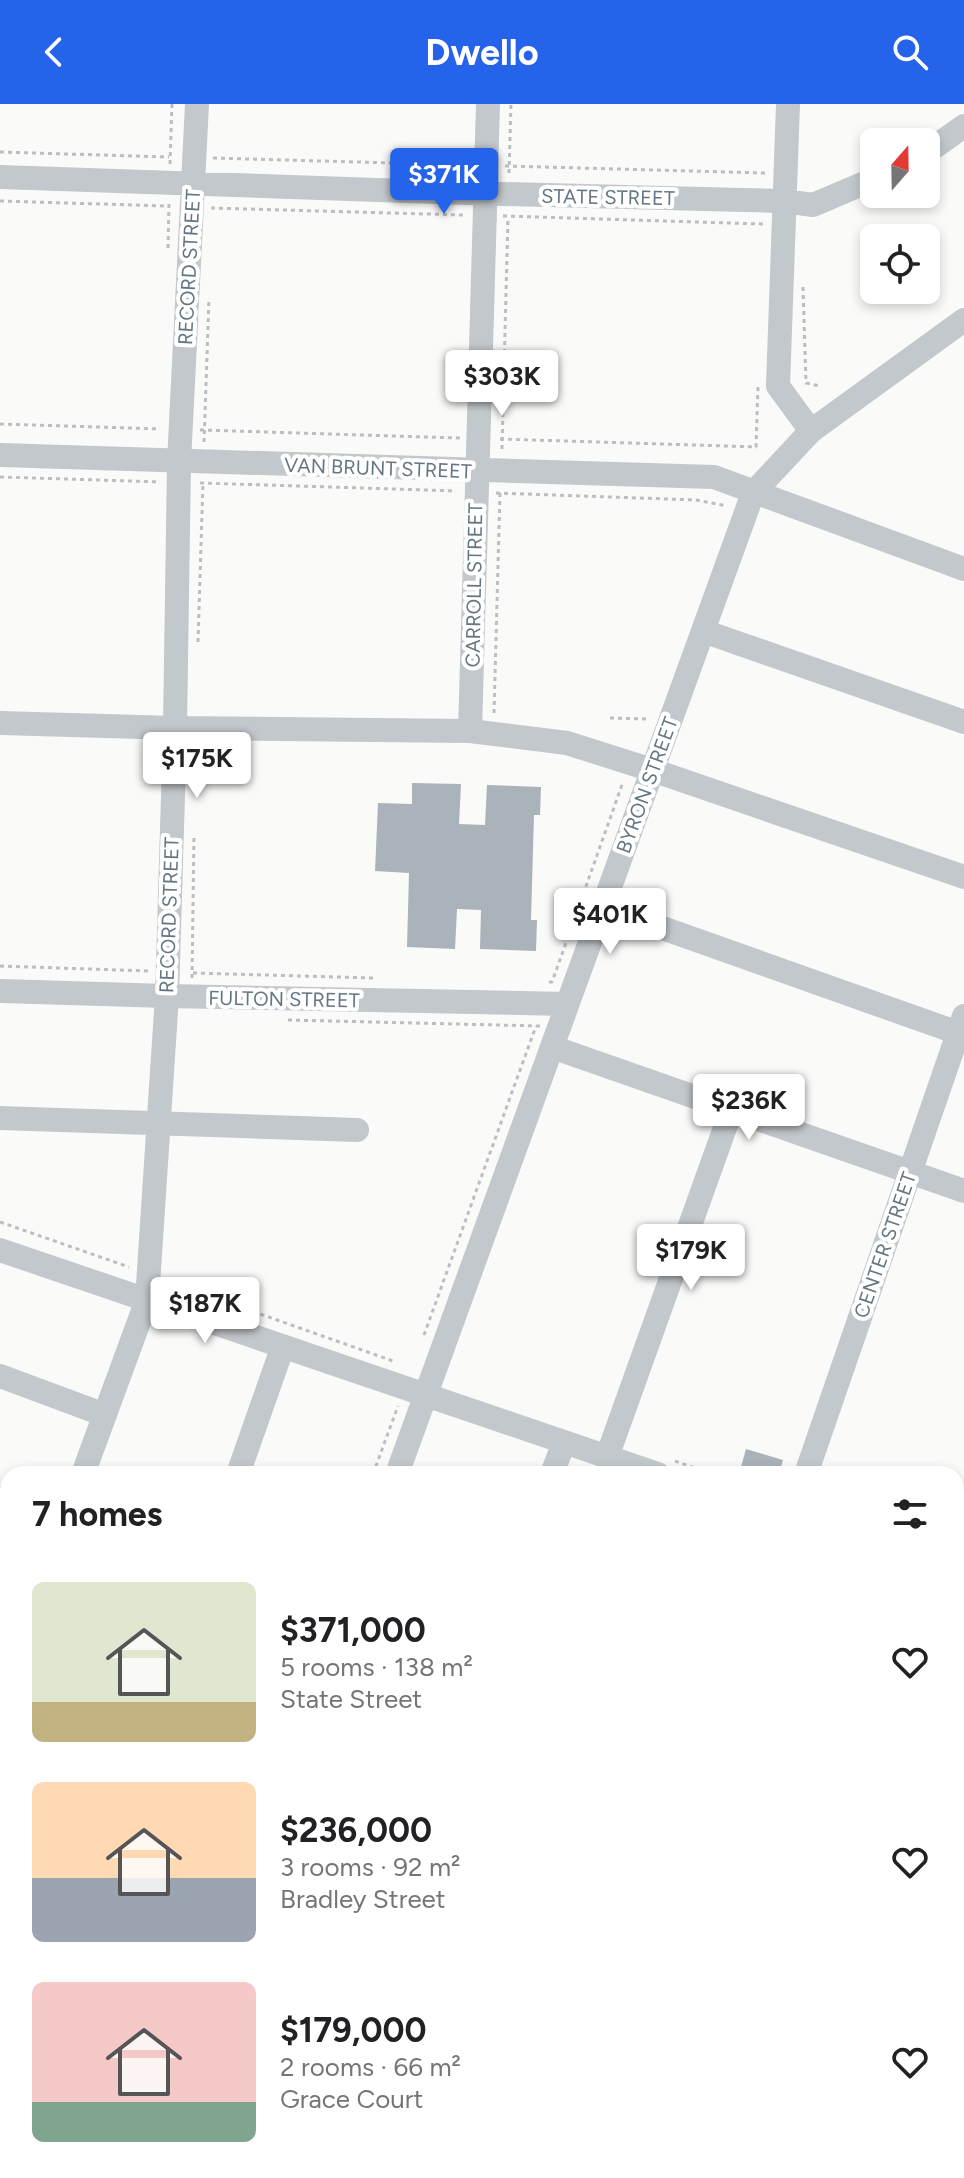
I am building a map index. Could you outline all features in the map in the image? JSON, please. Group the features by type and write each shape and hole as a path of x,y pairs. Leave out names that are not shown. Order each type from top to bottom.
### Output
{"street":[{"name":"RECORD STREET","path":"86,1466 147,1300 159,1124 180,985 175,728 179,462 197,104"},
{"name":"CARROLL STREET","path":"482,732 497,166 488,104"},
{"path":"788,104 778,386 811,431"},
{"path":"940,143 964,126"},
{"name":"STATE STREET","path":"0,177 193,195 783,213 813,205 860,185"},
{"name":"BYRON STREET","path":"399,1466 415,1392 552,1047 550,993 603,907 753,493 811,431 964,320"},
{"name":"VAN BRUNT STREET","path":"0,455 714,477 964,569"},
{"path":"703,631 964,722"},
{"path":"0,723 482,732 567,743 964,877"},
{"path":"603,907 962,1028"},
{"name":"FULTON STREET","path":"0,991 180,985 550,993"},
{"name":"CENTER STREET","path":"809,1466 962,1028"},
{"path":"552,1047 964,1191"},
{"path":"607,1457 731,1111"},
{"path":"0,1118 357,1130"},
{"path":"0,1250 607,1457 659,1466"},
{"path":"241,1466 283,1346"},
{"path":"0,1376 105,1415"},
{"path":"555,1466 564,1442"}],"path":[{"path":"482,732 497,166 511,104"},
{"path":"0,152 765,173"},
{"path":"0,201 193,195 783,213"},
{"path":"198,641 209,287"},
{"path":"803,289 806,383 820,386"},
{"path":"610,718 648,719"},
{"path":"423,1338 550,993 623,782"},
{"path":"180,985 194,829"},
{"path":"0,966 180,985 385,979"},
{"path":"0,1222 398,1363"},
{"path":"377,1466 415,1392"}],"building":[{"path":"412,783 461,784 459,824 485,825 487,785 541,787 540,815 534,815 531,920 537,920 536,951 480,949 481,910 457,909 455,949 407,947 409,873 375,871 378,803 412,804"},
{"path":"746,1449 783,1460 781,1466 741,1466"}]}
